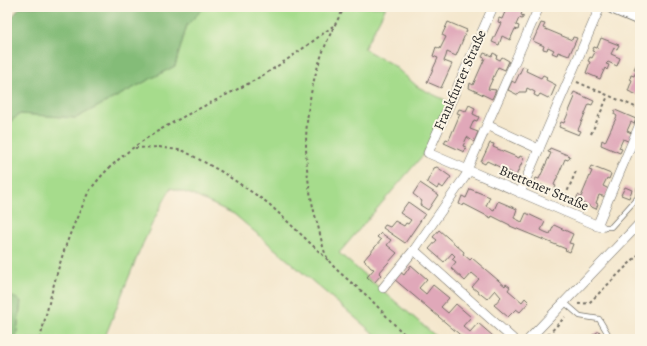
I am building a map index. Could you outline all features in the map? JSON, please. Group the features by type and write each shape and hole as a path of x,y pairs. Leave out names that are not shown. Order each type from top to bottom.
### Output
{"main road":[{"path":"614,7 640,18"}],"street":[{"name":"Frankfurter Straße","path":"428,153 493,7"},
{"path":"383,288 414,250 468,170 539,7"},
{"path":"520,193 600,7"},
{"path":"599,226 640,124"},
{"path":"487,125 539,149"},
{"name":"Brettener Straße","path":"428,153 599,226"},
{"path":"529,339 640,223"},
{"path":"610,254 640,233"},
{"path":"414,250 513,339"}],"lane":[{"path":"639,195 640,186"},
{"name":"Brettener Straße","path":"599,226 611,227 639,195"},
{"path":"564,302 580,316 599,319 611,339"}],"path":[{"path":"329,261 312,208 307,164 306,120 311,87 333,26 345,7"},
{"path":"40,339 54,283 73,225 90,191 112,166 134,148 172,123 265,73 301,51 333,26"},
{"path":"569,78 640,109"},
{"path":"591,134 608,96"},
{"path":"134,148 159,147 184,151 222,172 268,204 373,302 391,323 410,339"},
{"path":"559,210 576,170"},
{"path":"544,339 576,304 589,303 640,253"}],"green space":[{"path":"20,7 205,7 187,25 175,66 76,118 20,114 7,124 7,24"},
{"path":"205,7 386,7 364,49 393,65 418,87 449,102 423,155 339,253 439,339 380,339 234,214 193,195 171,188 143,243 104,339 16,339 21,302 7,294 7,124 20,114 76,118 175,66 187,25"},
{"path":"7,294 21,301 16,339 7,339"}],"building":[{"path":"507,7 524,7 521,15 524,16 522,19 519,18 516,25 519,26 518,30 515,29 510,40 502,36 499,45 492,42 501,23 498,22 499,18 502,19 505,12 502,11"},
{"path":"448,22 467,30 456,56 447,52 444,61 452,64 441,88 427,82 438,58 433,56 436,47 440,49 446,37 442,35"},
{"path":"541,23 545,24 543,28 572,40 573,37 577,38 569,56 558,52 557,55 552,53 554,50 548,47 547,50 543,49 544,46 533,41"},
{"path":"601,38 619,45 617,49 614,48 611,54 620,58 617,66 608,62 606,64 609,65 607,70 605,68 600,79 586,73 590,62 588,61 590,57 592,58 595,52 592,51 594,47 597,48"},
{"path":"484,53 492,56 493,53 497,55 496,58 500,60 502,57 509,61 505,70 498,67 488,89 496,90 492,99 469,88 470,83 473,85 485,58 482,57"},
{"path":"640,63 640,96 628,91 632,80 630,79 631,75 634,76 637,70 634,69 636,65 639,66"},
{"path":"523,66 527,68 526,71 541,78 543,75 547,77 546,80 556,85 550,99 540,94 538,97 534,95 535,92 527,88 526,92 520,92 518,95 508,90 512,81 515,83"},
{"path":"574,92 594,101 592,105 589,104 578,130 581,131 579,135 559,127 561,122 564,123 575,97 572,96"},
{"path":"469,105 475,108 473,114 479,117 477,121 474,120 470,129 478,132 474,142 467,137 463,146 466,147 464,152 444,143 446,139 449,140 460,114 457,113 459,109 466,111"},
{"path":"615,110 636,119 634,124 631,122 627,131 634,134 630,142 623,139 619,148 622,149 620,153 601,145 602,140 605,142 617,116 614,114"},
{"path":"490,143 494,144 493,147 519,158 520,156 524,158 515,178 511,176 512,173 487,161 485,164 481,162"},
{"path":"550,148 570,156 568,160 565,159 554,185 556,186 554,190 534,182 536,178 539,179 551,153 548,152"},
{"path":"591,166 611,174 603,186 609,189 606,197 599,195 596,203 598,204 596,209 576,200 578,195 581,197 592,171 589,170"},
{"path":"437,167 451,177 443,188 439,185 437,189 427,182 434,168"},
{"path":"420,183 438,195 428,210 420,205 422,201 413,194"},
{"path":"625,187 632,190 629,198 621,195"},
{"path":"470,189 490,197 486,206 494,210 498,201 517,209 514,218 522,222 526,213 545,222 541,230 545,232 550,234 554,225 573,234 569,243 573,244 570,252 510,226 492,216 491,218 464,204 463,206 459,204 462,196 466,198"},
{"path":"408,202 425,214 405,243 383,228 385,225 390,227 395,221 404,226 406,223 408,224 411,220 400,213"},
{"path":"439,230 464,252 463,254 470,260 472,258 505,286 506,284 510,287 508,290 522,302 525,298 529,302 520,312 516,309 508,317 494,305 501,297 495,290 487,299 472,287 479,279 472,273 465,281 451,268 456,262 452,259 455,256 452,253 444,262 429,249 437,240 433,237"},
{"path":"381,233 391,240 387,245 397,253 379,273 381,275 374,283 367,277 374,269 371,268 364,260 381,240 377,237"},
{"path":"411,265 427,279 419,288 426,294 433,285 449,298 441,307 448,313 456,304 471,317 463,326 470,332 478,323 493,336 490,339 465,339 394,279 400,272 404,275"},
{"path":"599,331 604,339 587,339"}]}
